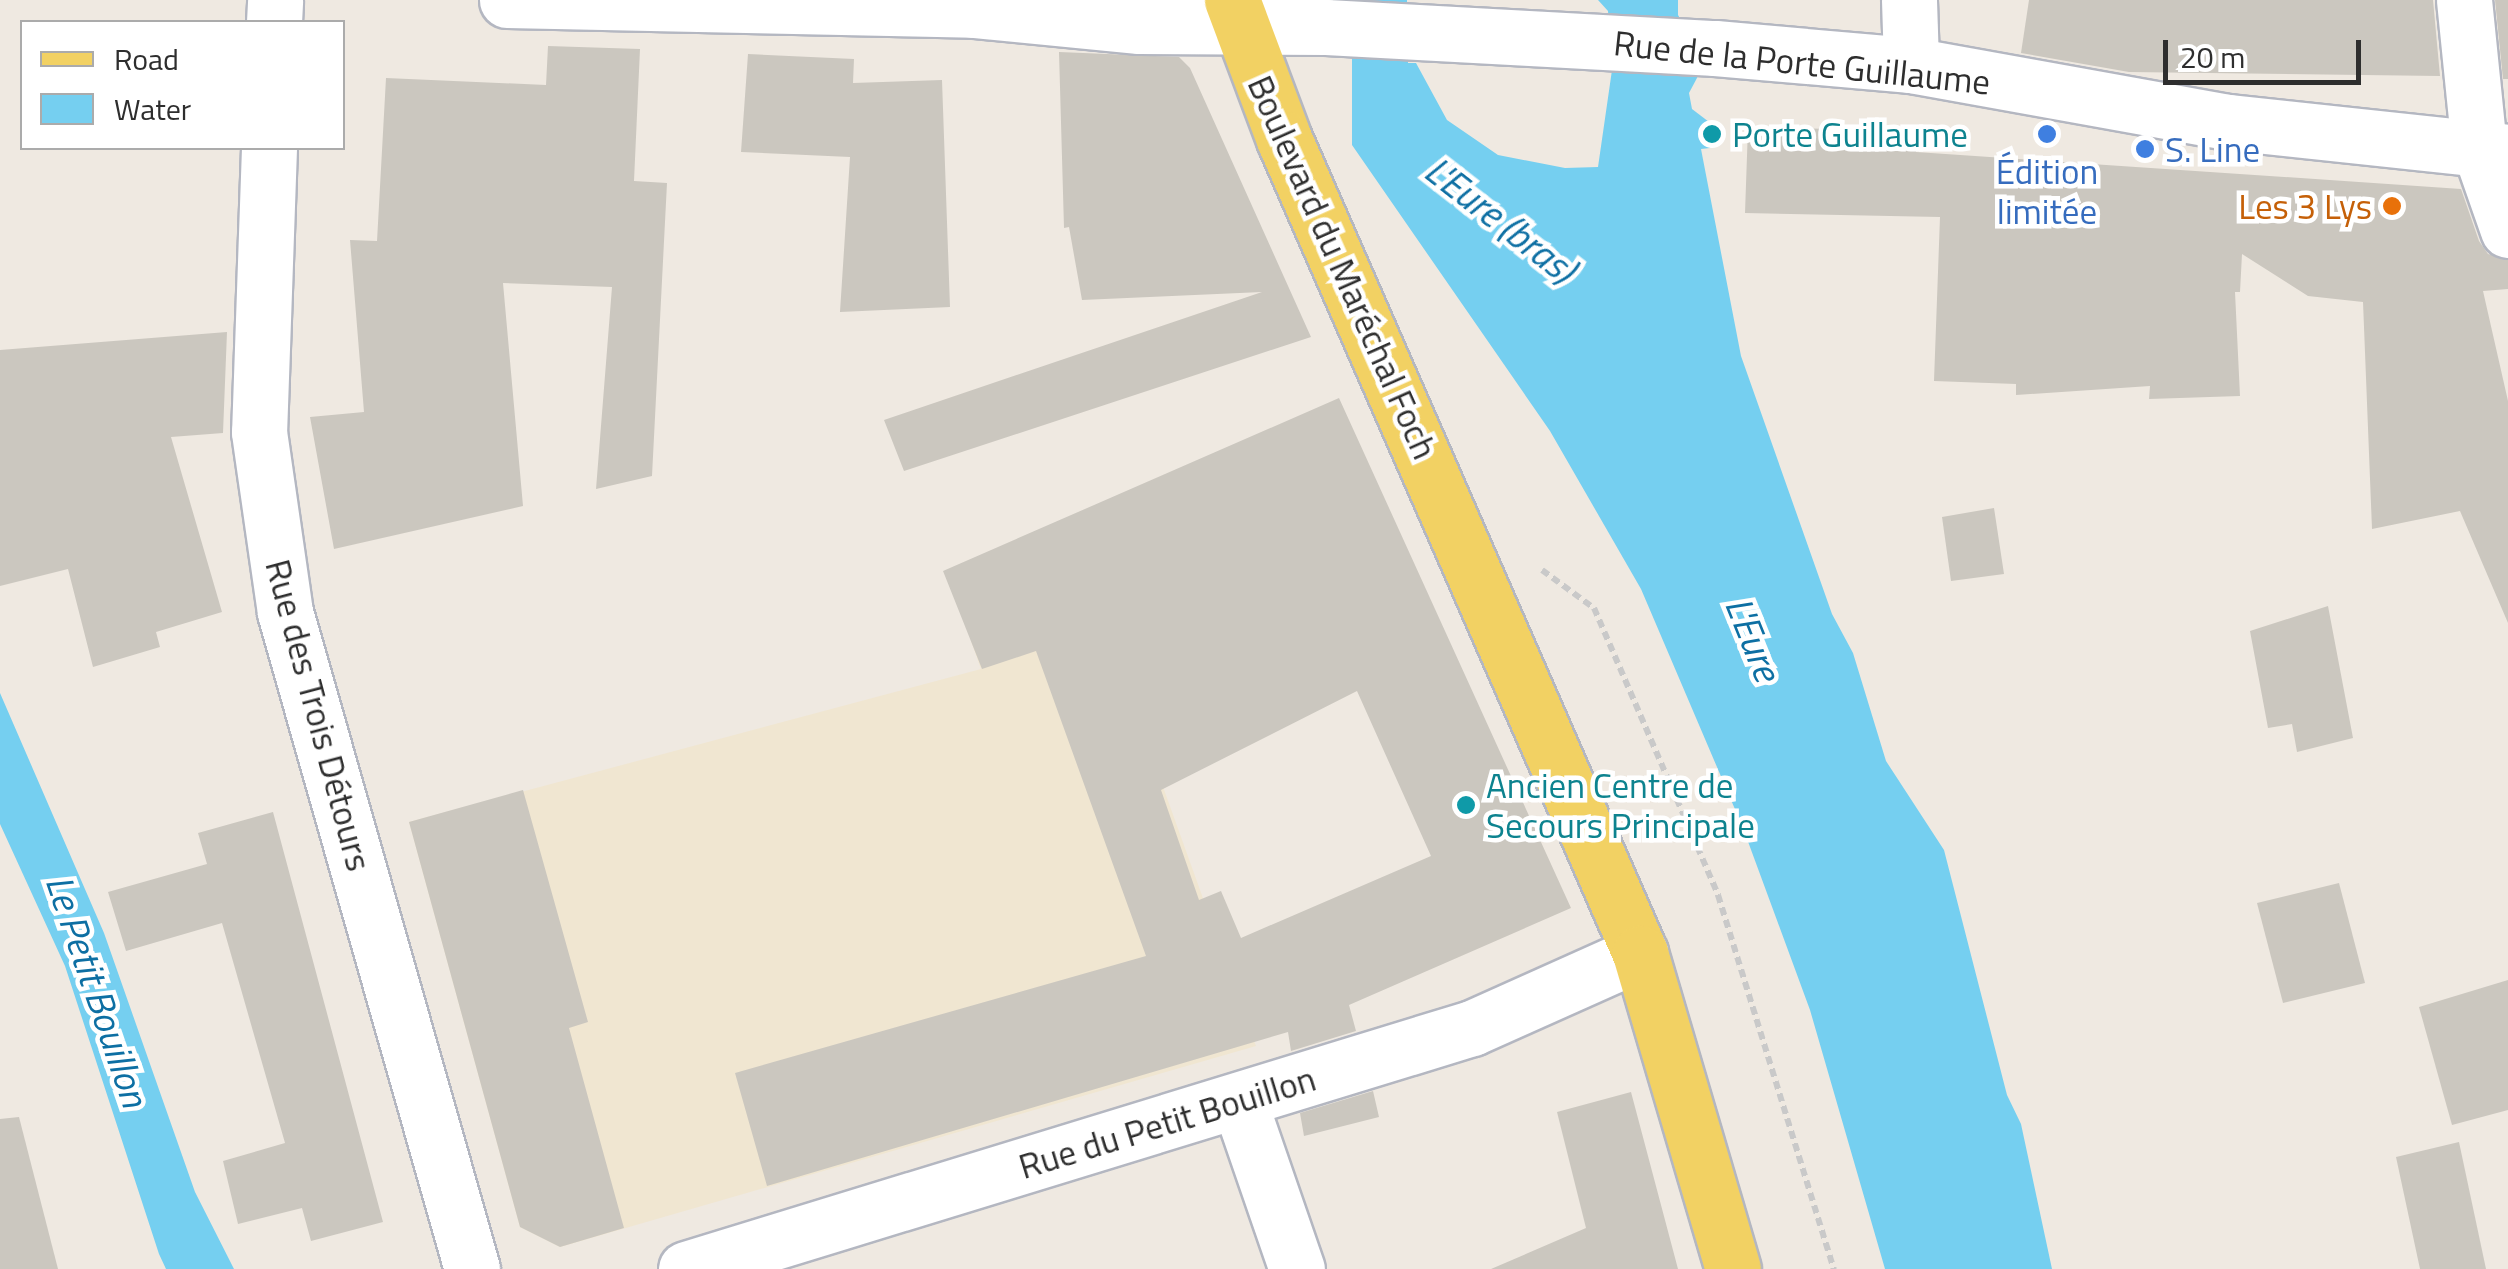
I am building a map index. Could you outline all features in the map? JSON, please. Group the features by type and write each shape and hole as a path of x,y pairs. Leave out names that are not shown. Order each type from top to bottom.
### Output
{"main road":[{"name":"Boulevard du Maréchal Foch","path":"1236,16 1640,953 1733,1269"}],"street":[{"name":"Rue de la Porte Guillaume","path":"507,0 988,5 1236,16 1326,27 1715,48 1911,65 2229,122 2494,150"},
{"path":"1908,0 1911,65"},
{"path":"2464,0 2508,230"},
{"name":"Rue des Trois Détours","path":"269,150 259,432 285,612 472,1269"},
{"name":"Rue du Petit Bouillon","path":"686,1269 1472,1028 1640,953"},
{"path":"1240,1101 1296,1269"}],"path":[{"path":"1535,566 1594,608 1702,859 1834,1269"}],"shaded area":[{"path":"1080,594 1129,692 1256,1046 560,1247 520,1227 409,822 981,669 971,641"}],"water":[{"path":"1343,0 1407,0 1408,63 1416,63 1447,120 1498,155 1565,168 1598,167 1612,70 1608,11 1598,0 1678,0 1678,15 1706,61 1689,93 1692,109 1713,125 1710,148 1701,149 1741,356 1832,614 1853,653 1886,761 1944,850 2007,1095 2021,1124 2052,1269 1885,1269 1810,1010 1743,828 1641,589 1550,431 1352,145 1352,59"},
{"name":"Le Petit Bouillon","path":"0,693 104,933 195,1192 234,1269 166,1269 159,1254 65,966 0,824"}],"building":[{"path":"2029,0 2433,0 2440,76 2129,72 2021,53"},
{"path":"2495,0 2508,0 2508,79 2503,79"},
{"path":"548,46 640,49 634,181 667,183 652,476 596,489 612,287 503,283 523,506 334,549 310,417 364,412 350,240 377,241 386,78 546,85"},
{"path":"1059,52 1179,57 1190,68 1311,337 904,471 884,420 1262,292 1082,300 1069,227 1064,228"},
{"path":"748,54 854,59 853,83 942,80 950,307 840,312 850,157 741,152"},
{"path":"1748,127 1917,131 1916,152 2461,189 2479,241 2488,254 2508,260 2508,289 2483,291 2508,401 2508,623 2460,511 2372,529 2363,302 2308,296 2242,254 2240,292 2235,292 2240,396 2149,399 2150,386 2016,395 2016,384 1934,381 1940,217 1745,213"},
{"path":"227,332 223,433 171,437 222,612 156,632 160,647 93,667 68,569 0,586 0,350"},
{"path":"1339,398 1571,908 1349,1005 1356,1031 1291,1051 1288,1032 767,1186 735,1073 1146,956 1036,651 982,669 943,571","holes":["1357,691 1431,856 1241,938 1221,891 1199,900 1161,790"]},
{"path":"1994,508 2004,574 1951,581 1942,517"},
{"path":"2328,606 2353,738 2297,752 2292,724 2268,728 2250,631"},
{"path":"523,790 588,1022 569,1028 624,1228 560,1247 520,1227 409,822"},
{"path":"273,812 383,1222 311,1241 302,1208 238,1224 223,1161 285,1143 222,923 126,951 108,892 207,864 198,833"},
{"path":"2339,883 2365,983 2283,1003 2257,903"},
{"path":"2508,980 2508,1110 2452,1125 2419,1007"},
{"path":"1373,1091 1379,1117 1304,1136 1300,1113"},
{"path":"1631,1092 1678,1269 1491,1269 1586,1228 1557,1112"},
{"path":"19,1117 58,1269 0,1269 0,1119"},
{"path":"2459,1142 2486,1269 2420,1269 2396,1157"}],"place":[{"name":"Porte Guillaume","path":"1712,134"},
{"name":"Édition limitée","path":"2047,134"},
{"name":"S. Line","path":"2145,149"},
{"name":"Les 3 Lys","path":"2392,206"},
{"name":"Ancien Centre de Secours Principale","path":"1466,805"}],"water label":[{"name":"L'Eure (bras)","path":"1500,220"},
{"name":"L'Eure","path":"1753,639"}]}
